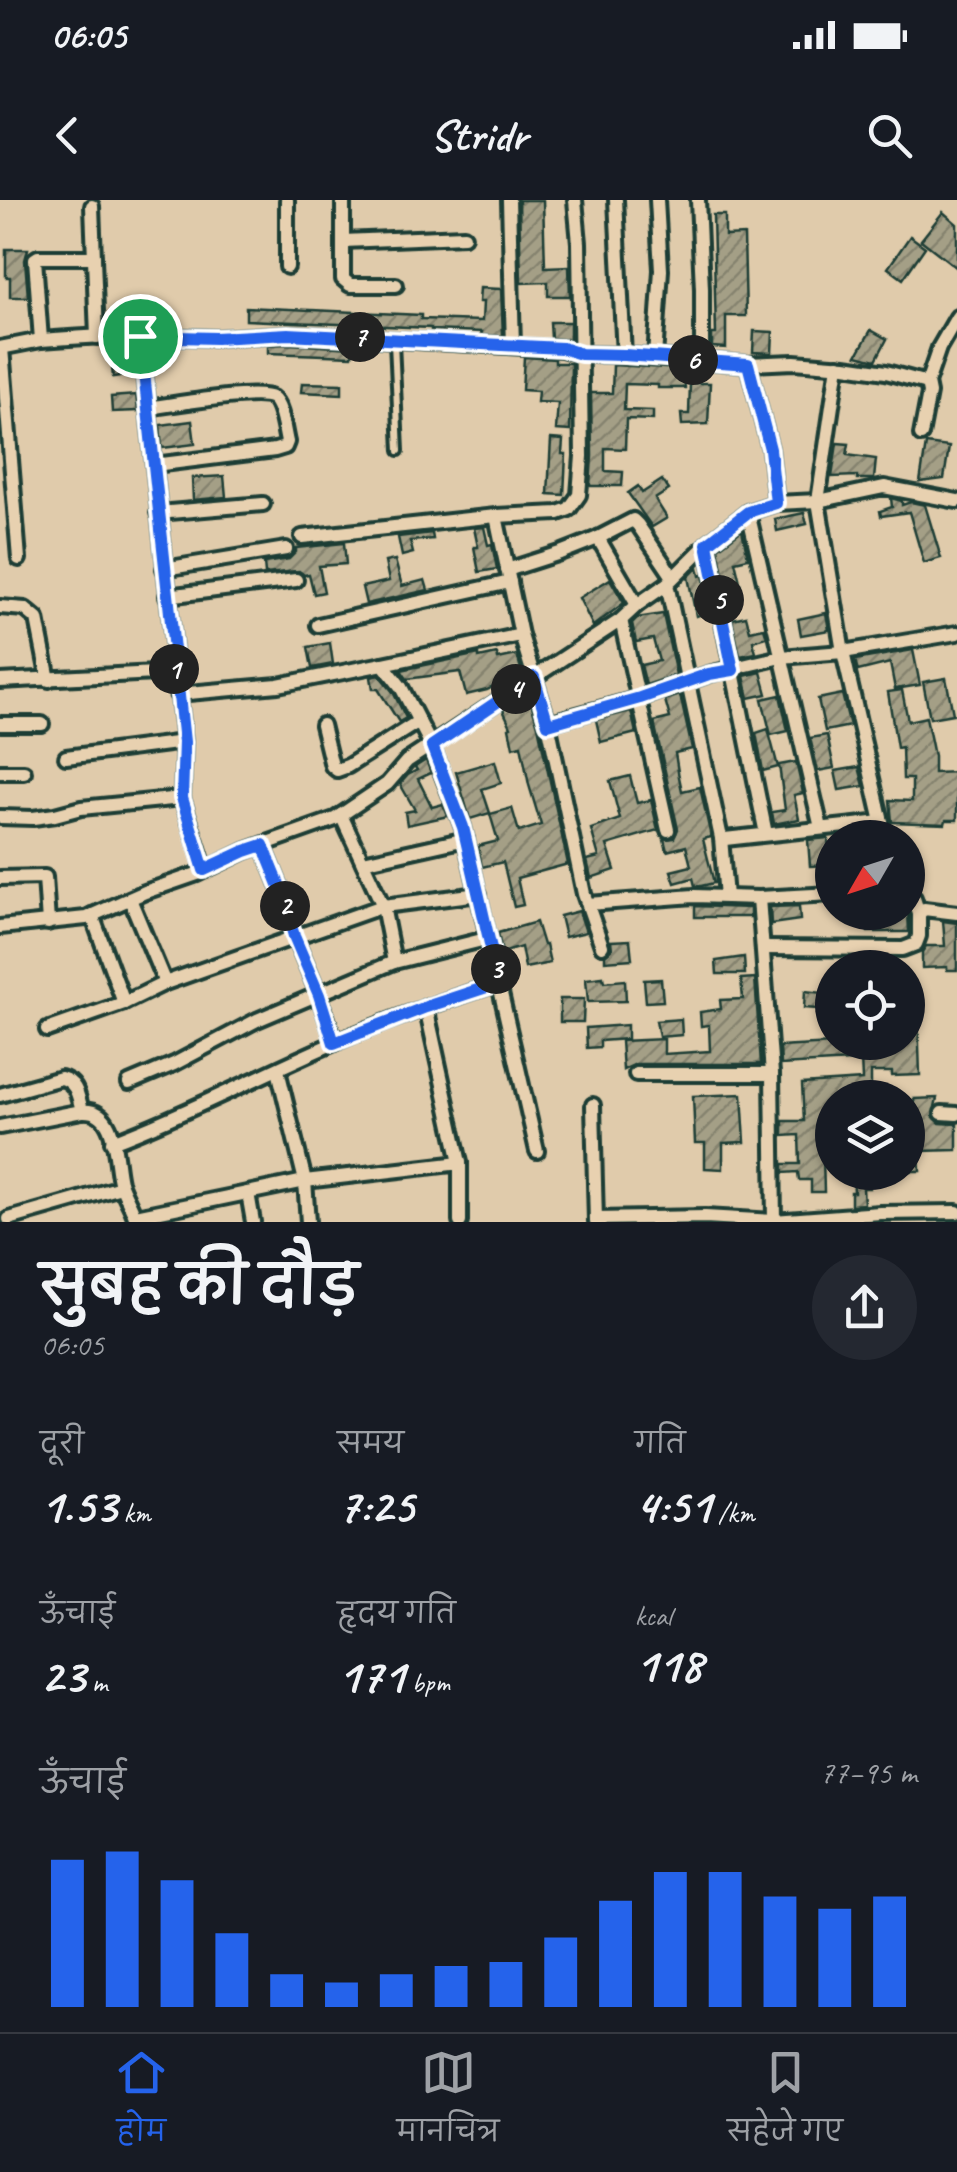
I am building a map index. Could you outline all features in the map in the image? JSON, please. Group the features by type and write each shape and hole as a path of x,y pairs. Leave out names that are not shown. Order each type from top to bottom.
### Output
{"street":[{"path":"287,267 288,200"},
{"path":"343,200 343,279 350,285 396,285"},
{"path":"509,200 513,346"},
{"path":"302,537 569,509 579,495 582,456 576,200"},
{"path":"616,200 624,355"},
{"path":"655,357 661,270 658,200"},
{"path":"698,200 702,360"},
{"path":"92,206 98,336"},
{"path":"343,241 464,236"},
{"path":"41,340 35,259 94,257"},
{"path":"921,435 929,394 927,383 939,348 957,317"},
{"path":"19,559 1,348 41,340 288,334 562,348 581,354 748,364 794,362 886,372 927,383"},
{"path":"140,336 184,742 182,798 204,870"},
{"path":"748,364 770,449 776,503"},
{"path":"838,366 818,502 843,652 882,820"},
{"path":"148,408 251,394 269,396 276,401 287,442 276,450 154,465"},
{"path":"0,927 92,916 245,851 342,816 387,784 407,762 620,620 748,512 776,503 818,502 884,487 957,501"},
{"path":"158,513 263,504"},
{"path":"748,512 819,820"},
{"path":"496,516 521,635 548,724 584,894 602,946"},
{"path":"318,625 509,576 632,520 670,580 721,838 726,897"},
{"path":"598,538 637,604"},
{"path":"707,544 766,834"},
{"path":"164,569 286,549"},
{"path":"167,596 296,580"},
{"path":"0,608 25,609 36,618 48,680"},
{"path":"620,620 668,830"},
{"path":"548,724 709,674 781,657 843,652 957,633"},
{"path":"177,694 278,685 521,635"},
{"path":"383,664 401,687 432,746 466,840 537,1151"},
{"path":"0,681 175,672"},
{"path":"322,725 332,766 337,770 418,721"},
{"path":"0,724 42,724"},
{"path":"66,758 184,742"},
{"path":"0,772 24,772"},
{"path":"0,817 33,818 82,808 182,798"},
{"path":"342,816 384,906 394,962"},
{"path":"721,838 815,829"},
{"path":"363,862 466,840"},
{"path":"263,845 334,1043"},
{"path":"0,878 46,877 48,922"},
{"path":"48,1030 124,1003 165,983 384,906 480,894"},
{"path":"588,904 694,896 815,895"},
{"path":"759,898 772,1074 774,1221"},
{"path":"130,899 165,983"},
{"path":"925,909 957,913"},
{"path":"92,916 124,1003"},
{"path":"763,948 902,949 916,944 920,930"},
{"path":"130,1083 257,1020 394,962 490,938"},
{"path":"112,1142 334,1043 499,983"},
{"path":"426,1007 460,1163 460,1222"},
{"path":"278,1070 305,1180 308,1222"},
{"path":"636,1074 772,1074"},
{"path":"0,1095 61,1078 75,1086 82,1111"},
{"path":"593,1105 596,1221 774,1221 957,1212"},
{"path":"0,1127 92,1110 111,1128 121,1187 136,1219 305,1180 460,1163"},
{"path":"942,1113 957,1114"},
{"path":"9,1219 121,1187"},
{"path":"248,1192 253,1222"}],"lane":[{"path":"394,340 400,450"}],"building":[{"path":"519,200 543,200 545,267 569,266 570,296 548,296 548,282 521,283"},
{"path":"943,212 957,224 957,268 921,240"},
{"path":"713,215 725,215 725,236 744,235 746,316 726,316 726,348 712,347 712,334 716,334"},
{"path":"910,236 925,247 903,279 888,268"},
{"path":"6,249 28,249 28,297 10,297"},
{"path":"480,288 501,289 503,336 431,328 246,320 246,307 482,321"},
{"path":"550,322 570,322 570,340 551,338"},
{"path":"871,330 887,339 876,360 857,355"},
{"path":"754,331 773,332 772,353 753,352"},
{"path":"268,345 353,348 352,356 268,353"},
{"path":"132,356 134,374 113,377 111,358"},
{"path":"524,357 571,363 570,431 556,430 558,403 537,402 538,391 522,390"},
{"path":"613,365 684,369 685,388 625,384 624,410 653,411 653,420 626,419 625,449 605,448 605,471 623,472 622,486 590,486 591,393 612,393"},
{"path":"302,383 342,384 342,394 301,392"},
{"path":"690,383 710,383 708,424 682,425 681,414 689,414"},
{"path":"136,395 138,411 112,412 111,397"},
{"path":"192,421 195,444 162,448 160,425"},
{"path":"551,439 563,440 564,495 548,494"},
{"path":"837,443 849,444 847,455 876,459 874,479 832,477"},
{"path":"926,444 949,447 944,479 920,482"},
{"path":"224,476 226,497 193,500 192,478"},
{"path":"662,480 669,490 655,499 667,518 652,527 628,493 638,486 642,493"},
{"path":"891,498 902,501 902,505 925,505 941,558 924,563 909,512 881,516 880,511 892,507"},
{"path":"804,513 807,524 777,531 775,519"},
{"path":"484,527 497,569 479,572 474,528"},
{"path":"742,530 748,558 735,561 741,586 726,589 718,548"},
{"path":"432,533 433,539 410,541 413,553 402,556 398,537"},
{"path":"344,543 346,564 319,566 324,592 314,594 309,574 265,574 264,563 289,559 296,548"},
{"path":"395,560 402,586 425,580 428,590 366,604 362,587 389,581 385,562"},
{"path":"698,567 711,612 696,616 688,577"},
{"path":"610,579 624,603 593,626 579,598"},
{"path":"826,613 829,630 801,635 798,619"},
{"path":"663,614 676,675 646,685 641,665 659,661 653,639 636,642 632,623 637,618"},
{"path":"746,616 750,631 764,628 767,637 753,641 756,653 740,656 732,619"},
{"path":"330,643 333,664 312,668 308,647"},
{"path":"913,650 920,685 895,689 890,663 858,671 855,660"},
{"path":"479,654 479,658 497,654 498,659 517,655 522,673 510,681 466,695 460,672 407,679 401,670"},
{"path":"761,672 767,694 749,698 744,676"},
{"path":"379,675 406,718 399,722 378,689 373,689 371,677"},
{"path":"946,678 953,714 930,718 923,682"},
{"path":"902,690 908,721 926,717 934,773 957,772 957,820 946,820 945,824 892,820 890,800 912,801 912,779 903,779 902,747 897,748 888,692"},
{"path":"528,693 568,864 517,878 523,905 514,907 503,862 482,867 478,846 498,841 490,814 512,808 519,832 541,825 521,745 513,747 511,727 503,710"},
{"path":"842,694 850,726 825,731 818,699"},
{"path":"680,695 692,749 675,753 682,791 700,787 711,837 703,839 714,883 701,886 695,886 693,878 675,883 671,871 691,866 686,846 667,851 664,839 674,838 678,829 654,722 670,718 665,700"},
{"path":"780,695 788,731 771,735 762,699"},
{"path":"631,711 636,733 601,742 596,720"},
{"path":"768,729 778,767 763,771 756,733"},
{"path":"827,735 834,768 818,771 810,738"},
{"path":"426,760 431,773 418,779 432,807 443,804 448,816 407,825 405,812 415,810 400,784"},
{"path":"495,761 501,783 482,789 490,813 470,819 456,772"},
{"path":"796,762 803,793 794,795 799,819 774,824 772,812 785,810 779,765"},
{"path":"859,767 864,786 839,790 835,771"},
{"path":"630,776 637,803 651,800 658,830 607,845 615,870 591,878 587,860 599,857 591,829 620,819 610,781"},
{"path":"815,839 815,866 810,866 808,840"},
{"path":"695,906 750,908 750,917 695,917"},
{"path":"799,906 800,920 771,924 770,907"},
{"path":"579,911 586,932 565,937 560,916"},
{"path":"943,921 957,923 957,970 925,968 926,946 945,946"},
{"path":"536,922 550,963 525,968 521,947 502,953 498,933"},
{"path":"868,930 909,932 868,932"},
{"path":"630,940 632,959 605,961 605,955 612,949 611,941"},
{"path":"744,957 745,974 717,974 716,961"},
{"path":"603,977 604,982 625,980 626,1001 588,1002 586,979"},
{"path":"755,978 761,1064 636,1064 623,1070 621,1041 664,1039 664,1054 710,1051 709,1025 701,1026 700,1012 721,1009 720,1000 743,999 741,979"},
{"path":"661,979 663,1001 646,1002 644,980"},
{"path":"805,991 815,992 815,1009 804,1008"},
{"path":"560,999 584,999 583,1022 560,1022"},
{"path":"681,1019 682,1035 659,1037 656,1021"},
{"path":"627,1025 627,1039 600,1041 600,1047 587,1048 586,1028"},
{"path":"815,1045 815,1060 850,1061 781,1065 780,1047"},
{"path":"861,1060 920,1060 920,1075 871,1072 871,1080 862,1080"},
{"path":"815,1083 815,1190 824,1192 811,1192 811,1180 799,1180 798,1172 783,1173 783,1164 800,1164 799,1135 783,1136 783,1121 804,1121 802,1084"},
{"path":"742,1094 745,1142 723,1143 723,1169 705,1168 705,1143 695,1143 693,1096"},
{"path":"937,1098 933,1116 940,1123 957,1124 957,1150 925,1151 925,1099"},
{"path":"863,1190 864,1204 851,1205 854,1192"}],"route":[{"path":"140,336 348,336 748,364 770,449 776,503 748,512 707,544 733,670 548,724 534,677 432,746 463,827 499,983 334,1043 263,845 204,870 182,798 184,742 140,336"}]}
